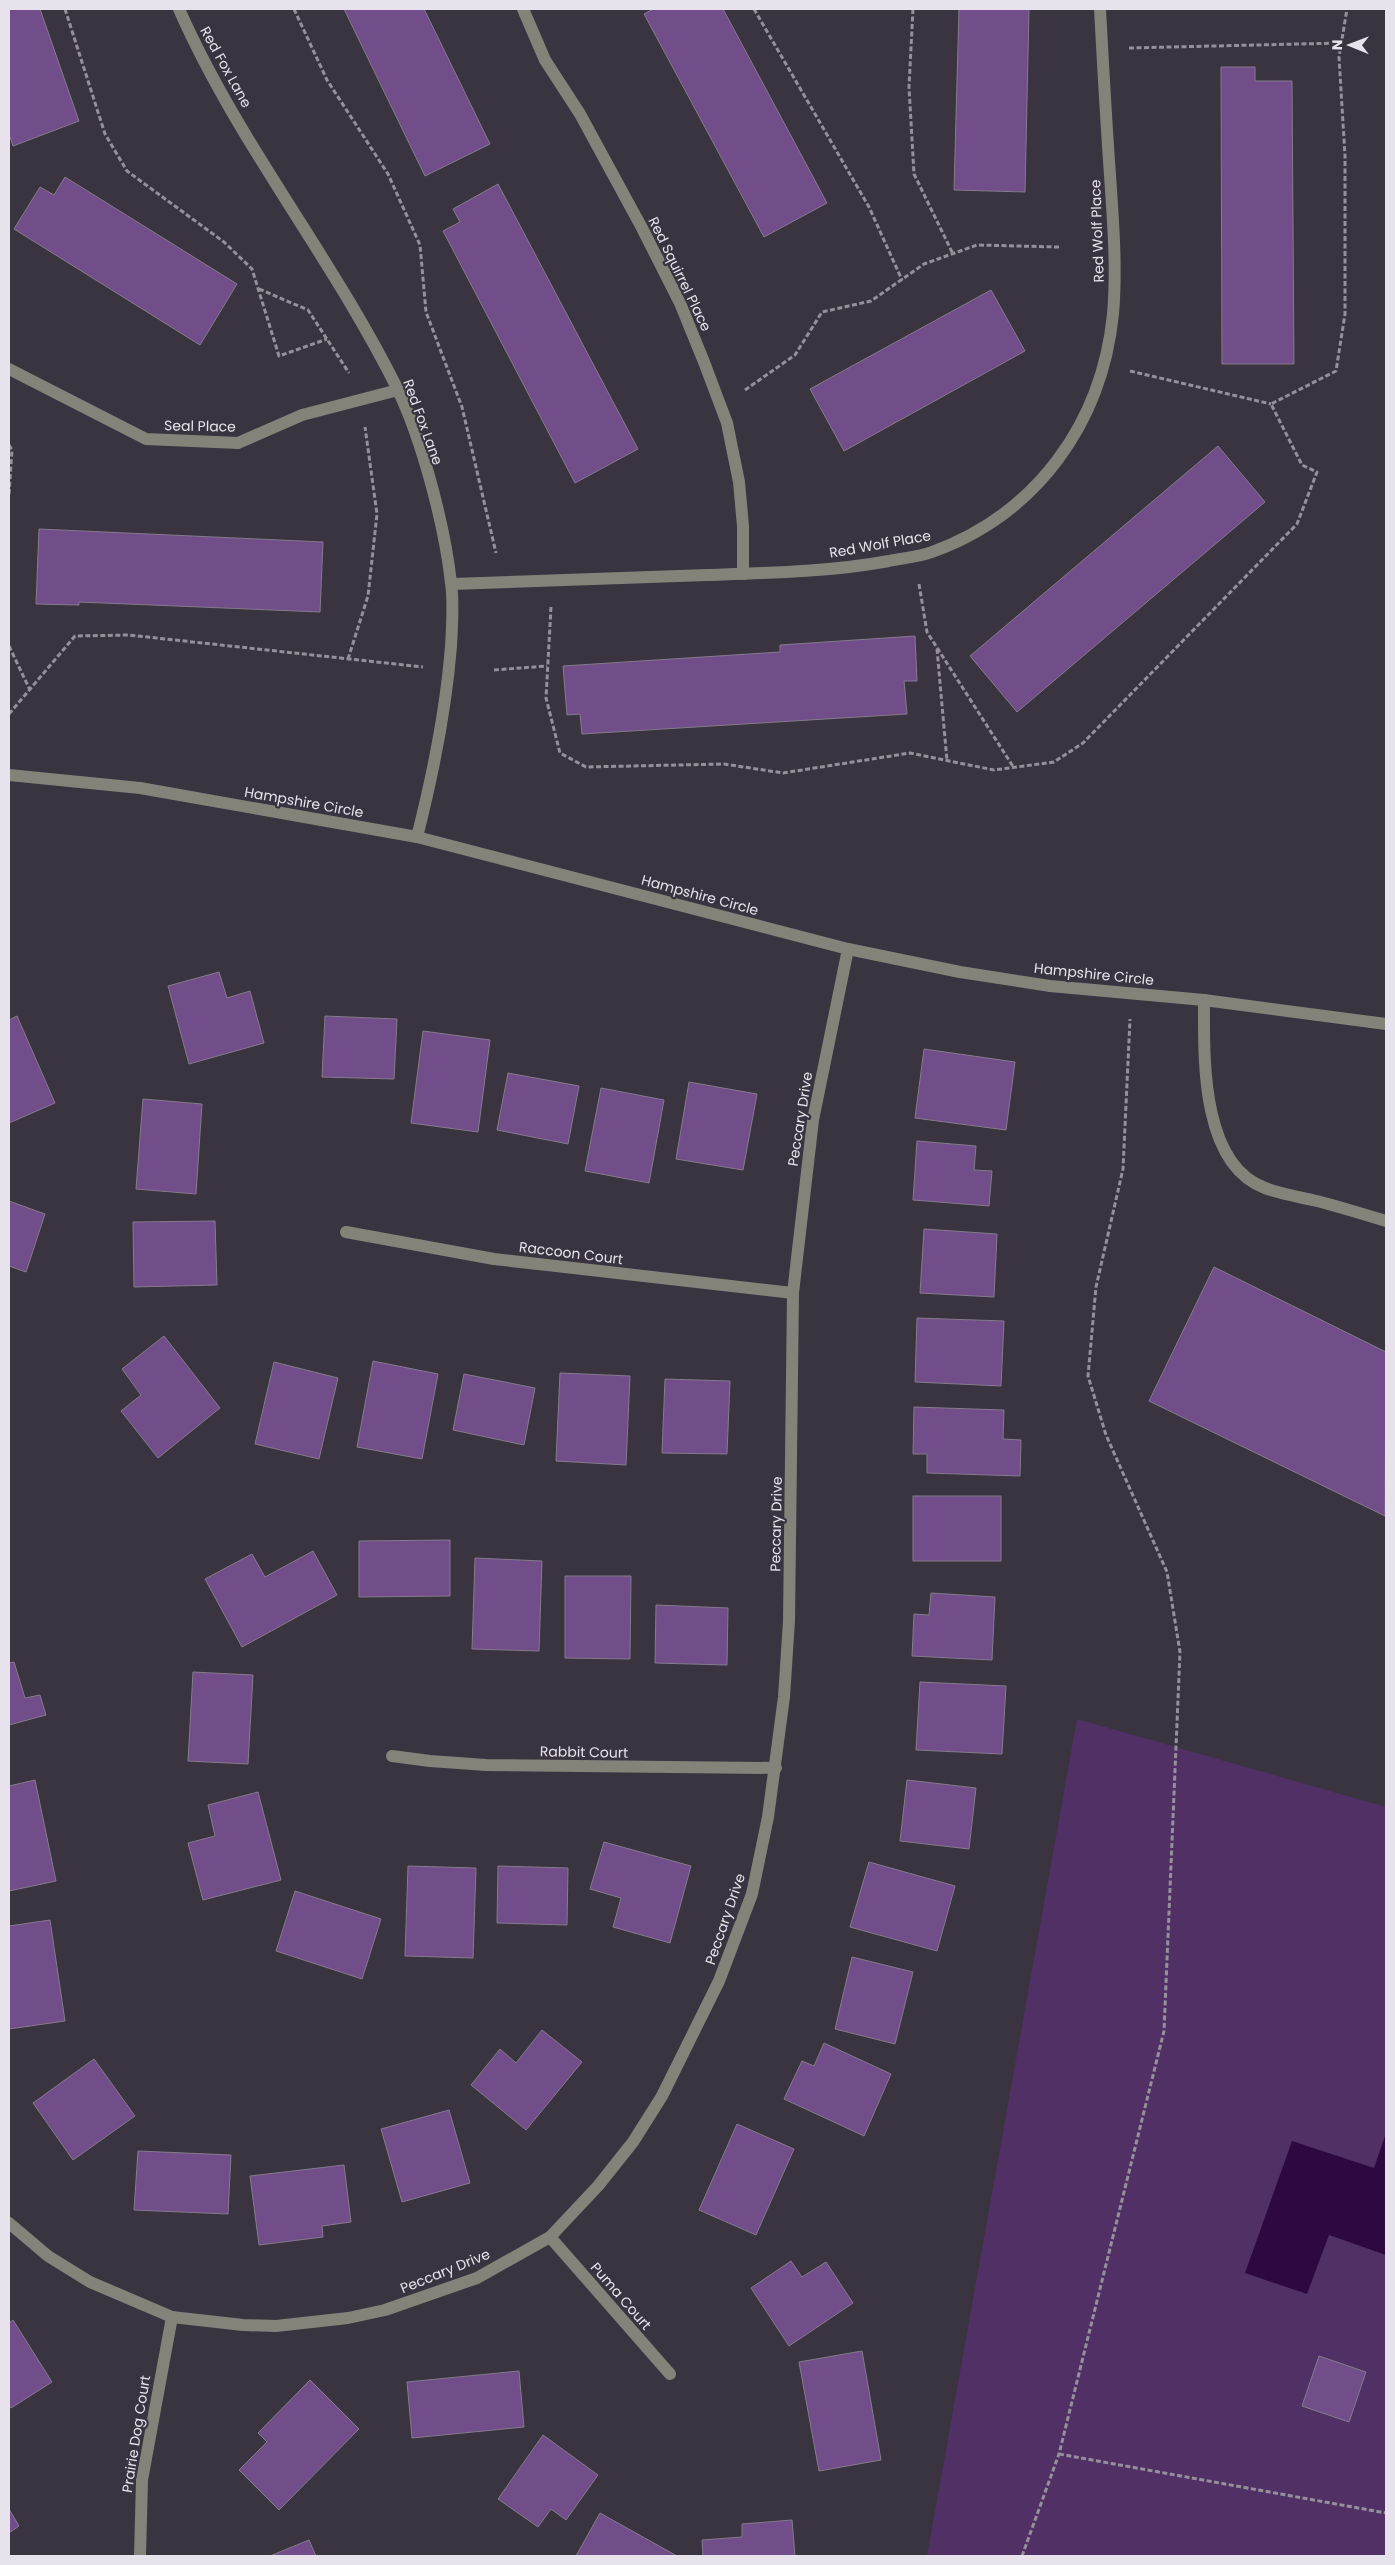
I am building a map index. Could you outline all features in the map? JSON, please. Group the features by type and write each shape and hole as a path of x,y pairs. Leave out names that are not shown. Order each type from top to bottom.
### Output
{"street":[{"name":"Red Fox Lane","path":"179,9 219,88 349,302 398,390 419,446 432,492 452,584 452,623 444,708 429,788 417,837"},
{"name":"Red Squirrel Place","path":"523,9 545,60 580,114 680,303 721,407 727,423 739,482 743,526 743,574"},
{"name":"Red Wolf Place","path":"452,584 802,572 914,556 930,553 976,533 1017,502 1046,475 1071,444 1094,397 1103,365 1113,313 1114,256 1100,9"},
{"name":"Seal Place","path":"9,369 146,439 155,440 238,443 302,415 398,390"},
{"name":"Hampshire Circle","path":"9,775 140,788 417,837 848,949 960,972 1041,984 1204,1000 1386,1024"},
{"name":"Peccary Drive","path":"9,2223 48,2256 90,2282 172,2317 243,2325 276,2326 385,2310 477,2278 550,2237 598,2186 633,2142 662,2096 702,2017 738,1935 752,1894 776,1768 784,1697 789,1621 793,1294 814,1120 848,949"},
{"path":"1204,1000 1204,1042 1208,1098 1216,1130 1227,1154 1241,1174 1264,1188 1386,1221"},
{"name":"Raccoon Court","path":"346,1232 494,1259 793,1294"},
{"name":"Rabbit Court","path":"392,1756 430,1762 486,1765 776,1768"},
{"name":"Puma Court","path":"550,2237 670,2374"},
{"name":"Prairie Dog Court","path":"140,2556 142,2480 172,2317"}],"path":[{"path":"65,9 105,134 127,170 224,242 252,270 279,356 327,339"},
{"path":"294,9 327,80 388,174 420,245 426,312 462,407 496,553"},
{"path":"754,9 869,207 902,280"},
{"path":"913,9 910,87 914,174 953,254"},
{"path":"1103,365 1271,404 1336,371 1345,314 1345,156 1339,57 1347,9"},
{"path":"1102,49 1341,43"},
{"path":"721,407 795,355 822,312 871,301 924,264 977,245 1059,248"},
{"path":"258,288 308,310 348,373"},
{"path":"554,581 546,698 560,753 586,767 724,764 783,773 910,753 994,770 1054,762 1083,743 1297,524 1317,472 1302,464 1271,404"},
{"path":"348,659 368,596 377,514 364,420"},
{"path":"9,445 9,495"},
{"path":"914,556 927,632 1014,768"},
{"path":"9,714 75,636 129,636 426,667"},
{"path":"9,646 30,690"},
{"path":"937,648 947,761"},
{"path":"494,670 547,666"},
{"path":"1022,2556 1060,2454 1159,2050 1164,2021 1180,1652 1167,1572 1106,1436 1088,1376 1096,1287 1123,1168 1130,993"},
{"path":"1060,2454 1386,2513"}],"shaded area":[{"path":"1077,1719 1386,1807 1386,2556 927,2556"},
{"path":"1386,2133 1386,2255 1329,2235 1307,2294 1245,2273 1292,2141 1374,2168"}],"building":[{"path":"9,9 40,9 79,121 13,146 9,134"},
{"path":"344,9 424,9 490,144 425,176"},
{"path":"653,9 723,9 827,203 764,237 644,14"},
{"path":"959,9 1029,9 1025,192 954,190"},
{"path":"1221,67 1255,67 1255,81 1292,81 1294,364 1222,364"},
{"path":"65,177 237,284 200,345 14,229 40,187 54,195"},
{"path":"498,184 638,449 575,483 443,231 460,222 453,209"},
{"path":"991,290 1025,351 844,451 810,389"},
{"path":"1218,446 1265,502 1017,712 970,656"},
{"path":"39,529 323,542 320,612 79,602 79,605 36,604"},
{"path":"915,636 917,681 904,681 907,714 582,734 580,714 567,715 563,666 780,652 780,645"},
{"path":"219,972 227,998 250,991 264,1043 189,1064 168,986"},
{"path":"17,1016 55,1103 9,1123 9,1020"},
{"path":"325,1016 397,1019 394,1079 322,1077"},
{"path":"423,1031 490,1040 478,1132 411,1123"},
{"path":"924,1049 1015,1062 1006,1130 915,1118"},
{"path":"508,1073 579,1086 568,1144 497,1130"},
{"path":"689,1082 757,1094 743,1170 676,1159"},
{"path":"601,1088 664,1100 649,1183 585,1171"},
{"path":"143,1099 202,1104 196,1194 136,1189"},
{"path":"917,1141 976,1146 974,1170 992,1171 989,1206 913,1200"},
{"path":"9,1201 45,1214 26,1272 9,1266"},
{"path":"215,1221 217,1285 134,1287 133,1222"},
{"path":"924,1229 997,1234 994,1297 920,1293"},
{"path":"1214,1267 1386,1352 1385,1516 1149,1401"},
{"path":"917,1318 1004,1321 1001,1386 915,1382"},
{"path":"164,1336 220,1408 158,1458 121,1411 141,1395 122,1369"},
{"path":"373,1361 438,1374 422,1459 357,1447"},
{"path":"274,1362 338,1378 319,1459 255,1444"},
{"path":"560,1373 630,1376 626,1465 556,1461"},
{"path":"464,1374 535,1388 524,1445 453,1430"},
{"path":"665,1379 730,1381 727,1454 662,1453"},
{"path":"914,1407 1004,1410 1003,1439 1021,1440 1020,1476 927,1473 927,1454 913,1454"},
{"path":"913,1496 1001,1496 1001,1561 913,1561"},
{"path":"450,1540 450,1596 359,1597 359,1541"},
{"path":"313,1551 337,1595 242,1647 205,1579 252,1554 265,1577"},
{"path":"475,1558 542,1561 539,1651 472,1649"},
{"path":"565,1576 631,1576 630,1659 565,1658"},
{"path":"931,1593 995,1597 992,1660 912,1656 914,1614 929,1615"},
{"path":"656,1605 728,1608 727,1665 655,1663"},
{"path":"14,1662 25,1698 40,1695 46,1715 9,1725 9,1663"},
{"path":"193,1672 253,1675 248,1764 188,1761"},
{"path":"920,1682 1006,1686 1002,1754 916,1750"},
{"path":"35,1780 56,1881 9,1891 9,1786"},
{"path":"907,1780 976,1788 969,1849 900,1841"},
{"path":"258,1792 281,1880 203,1900 188,1843 215,1836 208,1805"},
{"path":"604,1842 691,1866 670,1943 613,1927 621,1898 590,1889"},
{"path":"869,1862 955,1886 937,1951 850,1927"},
{"path":"408,1866 476,1868 473,1958 405,1956"},
{"path":"498,1866 568,1868 567,1925 497,1923"},
{"path":"295,1891 381,1919 362,1979 276,1951"},
{"path":"50,1920 65,2021 9,2029 9,1926"},
{"path":"852,1957 913,1972 895,2044 835,2029"},
{"path":"542,2030 582,2062 526,2130 471,2085 500,2049 516,2063"},
{"path":"824,2043 891,2074 864,2136 784,2099 802,2061 814,2066"},
{"path":"94,2059 135,2116 73,2160 33,2103"},
{"path":"449,2110 470,2183 402,2202 381,2129"},
{"path":"737,2124 794,2149 756,2235 699,2210"},
{"path":"138,2151 231,2155 228,2214 134,2210"},
{"path":"344,2165 351,2222 322,2226 323,2237 259,2245 250,2176"},
{"path":"791,2261 802,2277 826,2262 853,2303 789,2346 751,2288"},
{"path":"13,2320 52,2382 11,2408 9,2405 9,2323"},
{"path":"862,2351 881,2460 819,2471 799,2362"},
{"path":"1319,2356 1366,2372 1349,2422 1302,2406"},
{"path":"519,2371 524,2427 412,2438 407,2382"},
{"path":"310,2380 359,2429 279,2510 239,2470 267,2442 258,2433"},
{"path":"543,2435 598,2475 566,2520 551,2509 538,2527 498,2499"},
{"path":"9,2509 19,2526 9,2533"},
{"path":"600,2513 677,2556 576,2556"},
{"path":"792,2520 795,2556 703,2556 702,2540 742,2537 742,2524"},
{"path":"309,2540 316,2556 270,2556"}]}
